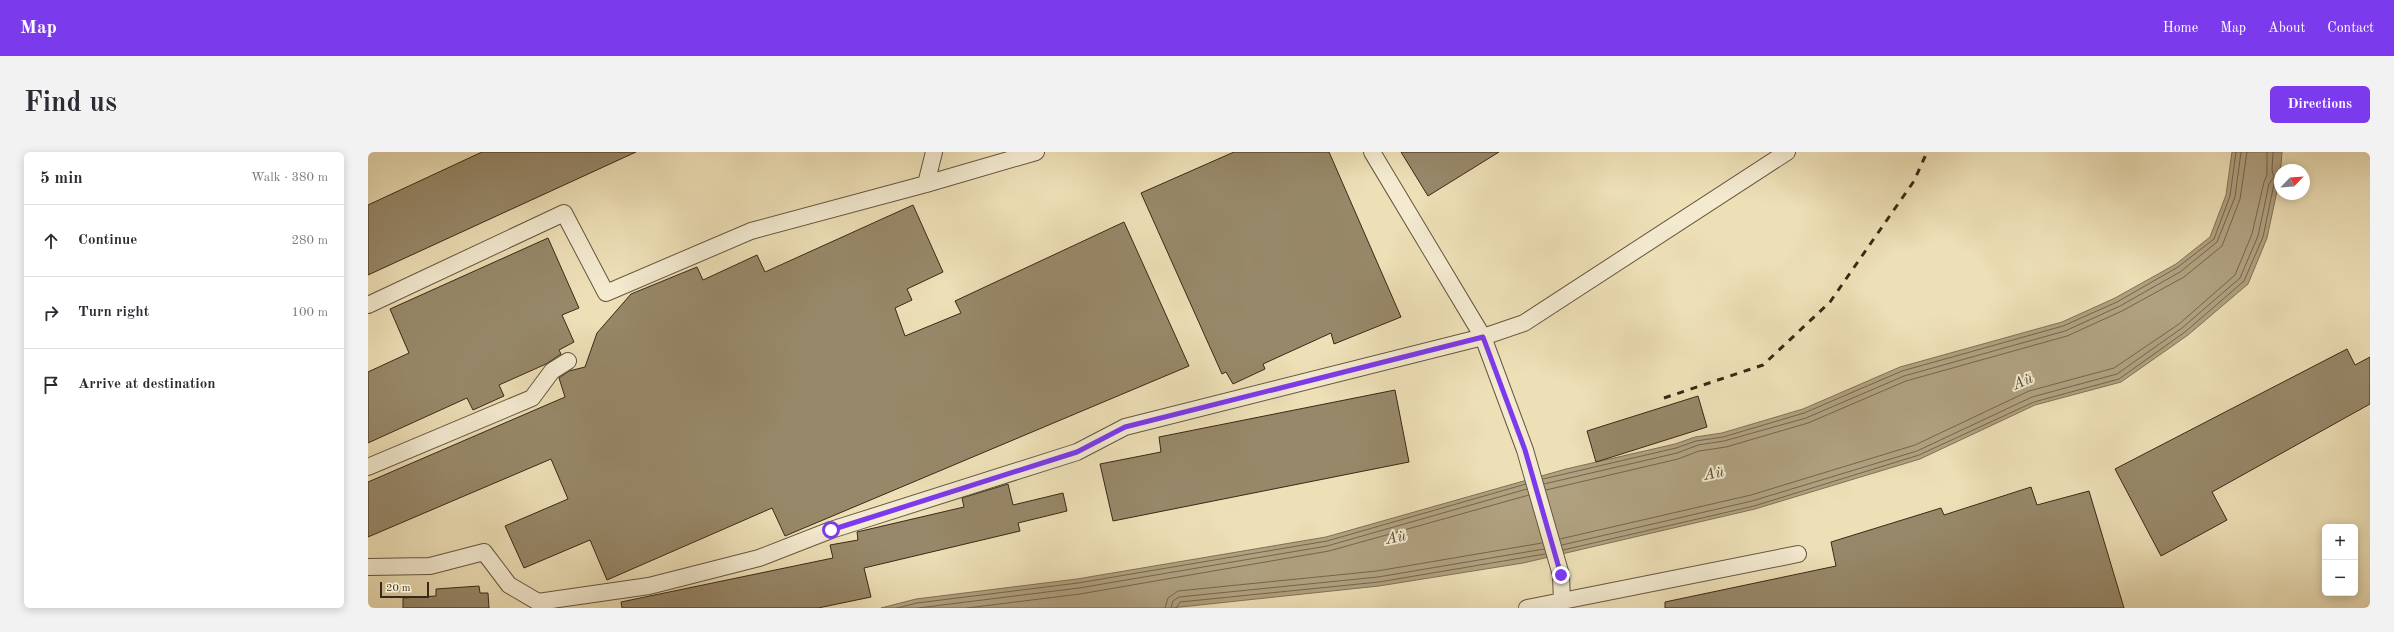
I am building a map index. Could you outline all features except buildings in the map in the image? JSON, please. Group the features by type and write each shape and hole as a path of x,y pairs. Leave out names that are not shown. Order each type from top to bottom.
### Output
{"lane":[{"path":"926,184 934,152"},
{"path":"368,305 564,213 606,292 751,231 926,184 1036,152"},
{"path":"1372,152 1483,337 1525,450 1561,575 1562,602"},
{"path":"368,568 430,566 484,552 508,585 538,605 649,586 759,558 831,530 1077,452 1125,427 1483,337 1524,323 1787,152"},
{"path":"368,467 532,398 552,371 568,361"},
{"path":"1527,608 1798,554"}],"water":[{"name":"Ай","path":"2232,152 2282,152 2281,164 2274,164 2275,200 2267,238 2248,284 2188,335 2121,382 2035,405 1920,459 1755,509 1523,563 1379,586 1171,608 881,608 916,599 1077,579 1326,537 1566,469 1675,444 1695,437 1722,433 1803,409 1900,367 2062,322 2115,298 2176,264 2210,237 2226,195"}],"railway":[{"path":"1664,398 1763,365 1830,302 1914,181 1927,152"}],"route":[{"path":"831,530 1077,452 1125,427 1483,337 1525,450 1561,575"}]}
